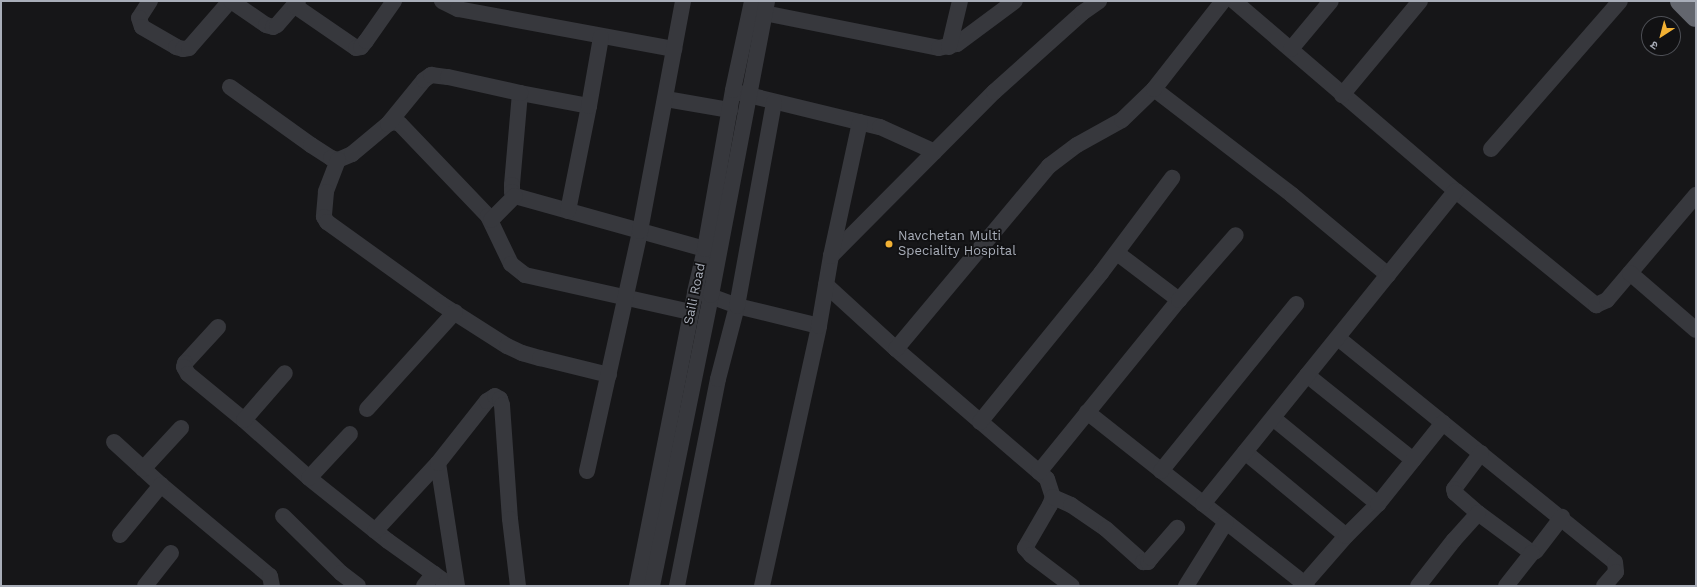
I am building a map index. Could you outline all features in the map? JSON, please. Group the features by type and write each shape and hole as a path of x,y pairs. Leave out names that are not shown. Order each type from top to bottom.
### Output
{"highway":[{"path":"1681,1 1696,16"}],"street":[{"path":"150,1 139,18 142,27 176,47 184,48 189,48 231,1 266,25 273,27 297,4 356,48 361,47 394,1"},
{"path":"442,1 458,9 601,37 674,49"},
{"path":"587,471 640,231 666,99 683,1"},
{"name":"Saili Road","path":"637,586 695,292 705,249 733,90 752,1"},
{"path":"949,47 960,1"},
{"path":"652,586 750,96 765,7 939,48 957,44 1015,1"},
{"path":"831,256 994,92 1082,13 1099,1"},
{"path":"896,350 1049,166 1077,145 1122,120 1154,89 1223,1"},
{"path":"1234,1 1456,191 1596,305 1607,300 1696,195"},
{"path":"1291,49 1330,1"},
{"path":"1342,95 1420,1"},
{"path":"1491,149 1620,1"},
{"path":"568,211 601,37"},
{"path":"230,87 311,145 331,158 338,160 352,154 388,124 424,80 431,75 448,77 589,106"},
{"path":"1154,89 1292,195 1388,274"},
{"path":"733,90 750,96 880,127 935,152"},
{"path":"520,93 512,185 512,192 515,196 705,249"},
{"path":"666,99 730,110"},
{"path":"677,586 718,379 737,306 742,267 774,102"},
{"path":"388,124 394,122 406,129 482,209 491,220 511,264 525,275 625,299 691,312"},
{"path":"762,586 820,326 831,256 860,122"},
{"path":"338,160 326,192 324,217 326,222 455,312 507,346 522,353 609,375"},
{"path":"980,422 1117,253 1172,178"},
{"path":"1203,504 1456,191"},
{"path":"491,220 515,196"},
{"path":"1039,472 1180,300 1236,235"},
{"path":"1117,253 1180,300"},
{"path":"1630,273 1696,330"},
{"path":"826,285 896,350 1047,479 1053,496 1047,512 1025,548 1031,555 1072,586"},
{"path":"695,292 711,295 737,306 820,326"},
{"path":"1161,472 1296,304"},
{"path":"368,409 455,312"},
{"path":"218,327 184,367 188,374 244,420 309,478 375,531 451,586"},
{"path":"1338,338 1562,517 1615,562 1616,572 1604,586"},
{"path":"244,420 285,373"},
{"path":"1308,375 1413,460"},
{"path":"375,531 438,463 487,401 495,396 500,400 502,405 510,519 518,586"},
{"path":"1087,412 1161,472 1306,585 1346,536 1378,504 1443,423"},
{"path":"1272,418 1378,504"},
{"path":"143,469 181,428"},
{"path":"309,478 350,434"},
{"path":"114,442 161,485 270,576 272,586"},
{"path":"1245,452 1346,536"},
{"path":"1481,453 1454,489 1455,493 1478,513 1532,553"},
{"path":"438,463 457,586"},
{"path":"120,535 161,485"},
{"path":"1053,496 1071,505 1106,528 1143,562 1148,562 1177,528"},
{"path":"1418,586 1454,540 1478,513"},
{"path":"283,516 332,565 358,586"},
{"path":"1506,586 1532,553 1536,551 1562,517"},
{"path":"1186,586 1226,522"},
{"path":"145,586 171,553"},
{"path":"424,586 434,573"}],"place":[{"name":"Navchetan Multi Speciality Hospital","path":"889,244"}]}
